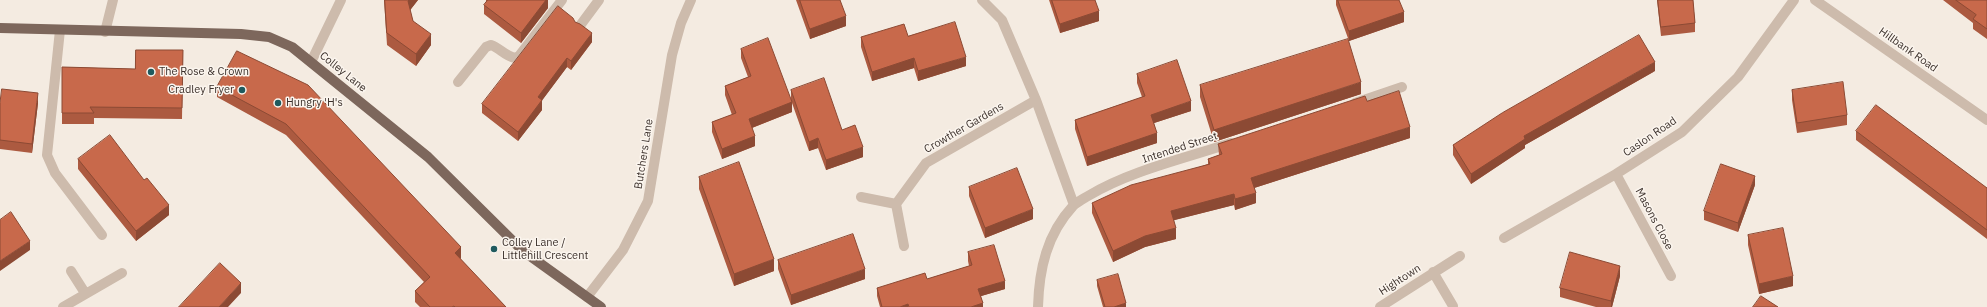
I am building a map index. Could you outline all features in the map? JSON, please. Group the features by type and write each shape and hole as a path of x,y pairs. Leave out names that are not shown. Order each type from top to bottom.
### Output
{"main road":[{"name":"Colley Lane","path":"0,28 105,32 241,34 269,37 292,47 428,157 523,250 601,307"}],"street":[{"path":"105,32 113,0"},
{"path":"312,62 341,0"},
{"path":"458,82 486,47 491,45 496,47 509,57 515,58 519,56 562,0"},
{"path":"579,27 599,0"},
{"name":"Butchers Lane","path":"587,297 623,250 648,201 672,55 681,23 691,0"},
{"path":"982,0 1002,20 1036,100 1074,205"},
{"name":"Caslon Road","path":"1504,238 1616,174 1682,132 1733,83 1794,0"},
{"name":"Hillbank Road","path":"1815,0 1987,120"},
{"path":"60,30 47,155 55,174 102,235"},
{"path":"1342,107 1402,87"},
{"name":"Crowther Gardens","path":"896,204 926,164 1036,100"},
{"name":"Intended Street","path":"1038,307 1039,279 1049,241 1074,205 1096,191 1123,179 1244,139"},
{"name":"Masons Close","path":"1616,174 1671,276"},
{"path":"861,197 896,204 904,246"},
{"name":"Hightown","path":"1380,307 1460,256"},
{"path":"71,271 85,293"},
{"name":"Hightown","path":"1433,272 1453,306"},
{"path":"63,307 122,273"}],"building":[{"path":"385,0 409,0 413,21 431,34 416,54 387,33"},
{"path":"488,0 546,0 521,33 484,5"},
{"path":"800,0 840,0 846,16 810,29"},
{"path":"1052,0 1095,0 1099,11 1060,24"},
{"path":"1338,0 1399,0 1404,12 1349,31"},
{"path":"1658,0 1693,0 1695,23 1661,27"},
{"path":"1956,0 1987,0 1987,29 1973,19 1976,15"},
{"path":"558,6 573,18 575,22 592,33 571,61 567,58 538,97 542,100 518,132 482,104"},
{"path":"955,22 966,57 918,71 914,58 872,72 861,37 904,24 908,36"},
{"path":"1639,35 1655,62 1524,136 1525,139 1471,174 1453,145 1502,113"},
{"path":"768,38 792,102 749,119 755,136 722,149 712,122 736,113 725,86 751,76 741,49"},
{"path":"1348,39 1361,82 1214,130 1200,85"},
{"path":"136,50 183,50 182,108 90,107 94,113 62,113 62,67 135,69"},
{"path":"237,51 308,85 461,247 455,253 506,307 430,307 415,291 430,277 286,124 217,87"},
{"path":"1177,60 1191,101 1151,115 1157,133 1087,157 1075,120 1145,96 1137,74"},
{"path":"824,78 842,130 855,125 863,147 826,160 818,138 809,142 791,90"},
{"path":"1843,82 1847,115 1797,123 1792,90"},
{"path":"2,89 38,93 32,144 0,140 0,103"},
{"path":"1399,91 1410,127 1251,178 1256,193 1235,199 1234,194 1171,211 1176,228 1145,236 1113,251 1092,203 1131,185 1210,164 1208,159 1222,154 1218,144 1365,96 1367,101"},
{"path":"1876,105 1987,188 1987,230 1856,131"},
{"path":"110,135 144,180 147,178 169,205 136,231 78,159"},
{"path":"739,162 774,259 734,274 699,177"},
{"path":"1721,164 1755,176 1738,223 1704,211"},
{"path":"1017,168 1033,209 985,228 969,187"},
{"path":"11,212 30,241 0,261 0,220"},
{"path":"1783,228 1793,276 1759,284 1748,235"},
{"path":"853,234 865,269 791,295 778,260"},
{"path":"994,245 1005,281 978,289 983,303 971,307 909,307 908,304 900,307 882,307 877,288 925,273 927,279 972,265 968,252"},
{"path":"1570,252 1620,266 1611,301 1560,288"},
{"path":"220,263 241,283 219,307 179,307"},
{"path":"1118,274 1126,303 1114,307 1105,307 1097,280"},
{"path":"1761,296 1778,307 1753,307"}],"place":[{"name":"The Rose & Crown","path":"151,72"},
{"name":"Cradley Fryer","path":"242,90"},
{"name":"Hungry 'H's","path":"278,103"},
{"name":"Colley Lane / Littlehill Crescent","path":"494,249"}]}
